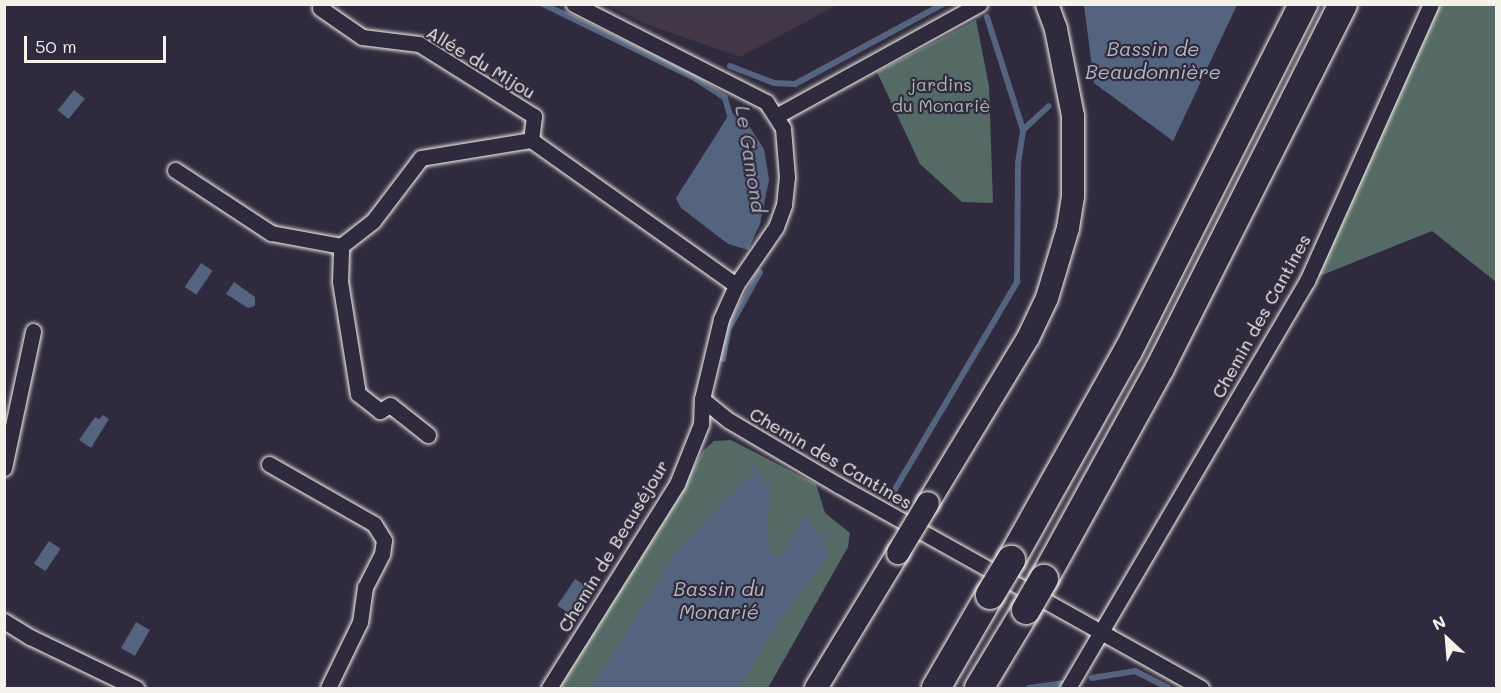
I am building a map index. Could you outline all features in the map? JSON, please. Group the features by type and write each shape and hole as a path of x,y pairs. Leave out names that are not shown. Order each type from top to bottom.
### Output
{"highway":[{"path":"936,688 1011,560 1128,351 1303,4"},
{"path":"979,688 1044,579 1208,276 1343,4"}],"main road":[{"path":"816,688 1028,338 1047,298 1068,228 1074,184 1073,116 1056,29 1047,4"}],"street":[{"path":"574,4 766,102 778,115 979,4"},
{"name":"Chemin des Cantines","path":"1100,635 1307,280 1431,4"},
{"name":"Allée du Mijou","path":"320,8 362,37 419,44 534,116 531,140"},
{"name":"Chemin de Beauséjour","path":"549,688 677,484 701,424 702,399 721,318 736,285 776,227 784,205 787,150 778,115"},
{"path":"428,435 390,405 380,411 358,394 340,281 341,246 373,220 421,158 531,140 736,285"},
{"path":"175,170 272,233 341,246"},
{"path":"4,468 33,331"},
{"name":"Chemin des Cantines","path":"702,399 728,420 1100,635 1201,688"},
{"path":"269,464 374,524 384,540 382,554 365,587 360,622 327,688"},
{"path":"4,621 30,637 136,688"},
{"path":"1068,688 1100,635"}],"shaded area":[{"path":"608,5 837,5 740,57 646,24"}],"green space":[{"path":"1431,5 1496,5 1496,282 1432,231 1307,281"},
{"name":"jardins du Monariè","path":"976,20 989,86 993,203 962,202 920,164 877,72"},
{"path":"731,440 816,484 825,513 850,533 848,547 768,688 559,688 703,451 714,441"}],"water":[{"name":"Bassin de Beaudonnière","path":"1084,5 1237,5 1173,141 1094,83"},
{"path":"74,90 85,99 69,119 58,110"},
{"path":"730,113 744,118 764,149 769,180 760,224 748,250 728,244 681,208 676,198"},
{"path":"201,263 213,271 196,295 185,287"},
{"path":"234,282 255,297 255,306 248,308 226,294"},
{"path":"103,415 109,419 91,448 79,440 95,417 99,419"},
{"name":"Bassin du Monarié","path":"748,477 771,486 767,524 770,553 780,558 805,514 830,555 783,616 738,688 592,688 675,553"},
{"path":"49,541 61,549 46,571 34,563"},
{"path":"575,579 587,587 569,613 557,606"},
{"path":"136,622 150,630 135,656 121,648"}],"waterway":[{"name":"Le Gamond","path":"543,4 693,77 725,98 731,119"},
{"path":"730,66 774,83 795,84 943,4"},
{"path":"987,17 1023,130"},
{"path":"894,491 1017,282 1018,163 1023,130 1049,106"},
{"name":"Le Gamond","path":"723,359 728,330 760,272"},
{"name":"Le Gamond","path":"755,468 760,487"},
{"path":"816,546 825,535"},
{"path":"1092,678 1135,671 1168,688"},
{"path":"1029,688 1063,683"}]}
